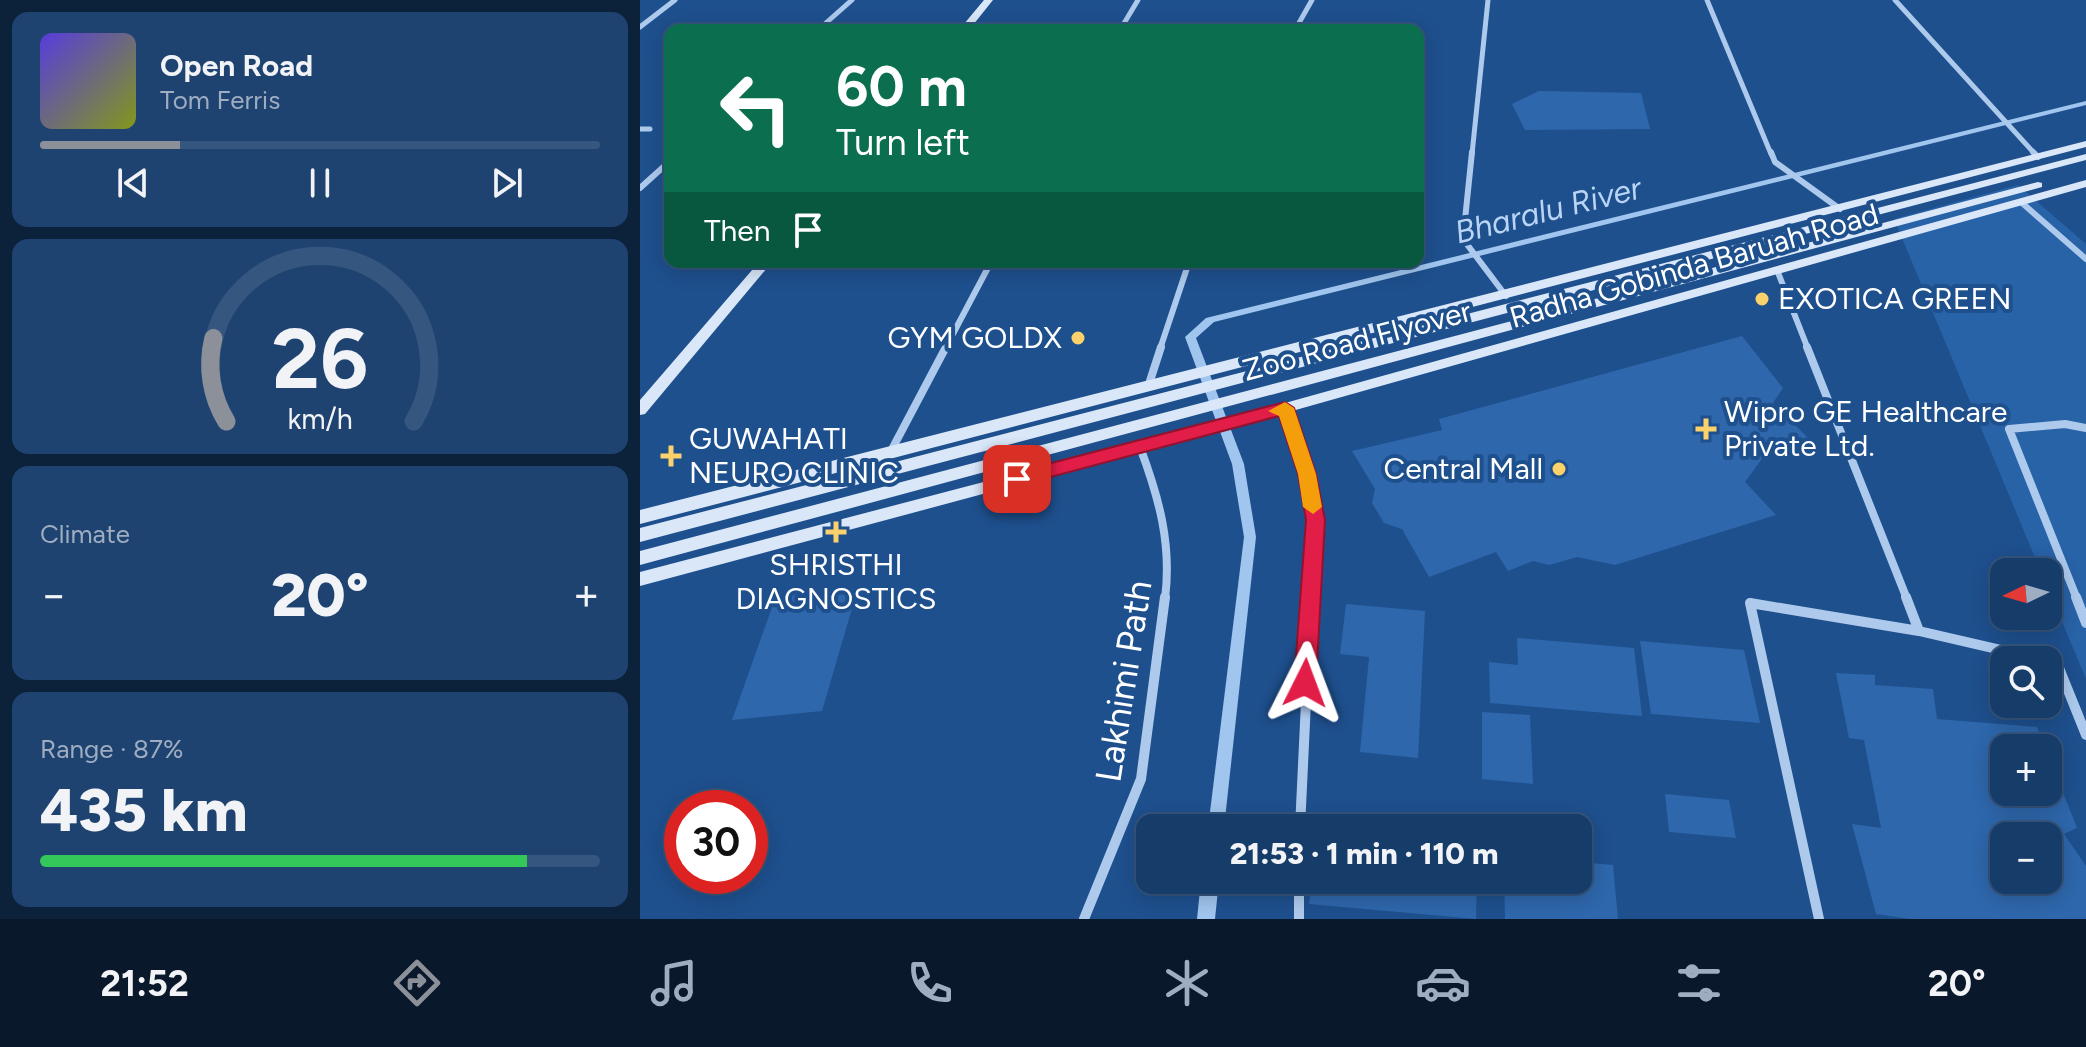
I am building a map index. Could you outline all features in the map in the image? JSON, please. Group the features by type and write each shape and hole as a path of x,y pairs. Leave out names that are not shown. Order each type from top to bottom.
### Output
{"street":[{"path":"640,27 675,0"},
{"path":"825,24 852,0"},
{"path":"969,24 989,0"},
{"path":"1124,24 1138,0"},
{"path":"1298,24 1312,0"},
{"path":"1488,0 1463,239 1506,296"},
{"path":"1707,0 1775,162 1840,209"},
{"path":"1895,0 2038,157"},
{"path":"640,129 650,129"},
{"name":"Radha Gobinda Baruah Road","path":"640,517 2086,144"},
{"name":"Zoo Road Flyover","path":"640,535 2086,157"},
{"path":"640,188 664,166"},
{"name":"Zoo Road Flyover","path":"640,558 2086,173"},
{"name":"Radha Gobinda Baruah Road","path":"640,579 1277,410 2086,183"},
{"path":"2021,202 2086,259"},
{"path":"640,410 761,268"},
{"path":"889,454 988,268"},
{"path":"1148,387 1187,268"},
{"path":"1777,270 1919,631"},
{"path":"1277,410 1307,474 1315,520 1301,814"},
{"path":"2086,428 2065,424 2009,429 2086,623"},
{"name":"Lakhimi Path","path":"1084,919 1141,779 1169,566 1161,503 1140,447"},
{"path":"1819,919 1750,603 1919,631 1990,647"},
{"path":"2062,675 2086,735"},
{"path":"1299,894 1299,919"}],"shaded area":[{"path":"2018,185 2086,244 2086,679 2062,622 2062,558 2035,558 1894,219"}],"building":[{"path":"1539,91 1641,93 1650,129 1525,130 1512,104"},
{"name":"Central Mall","path":"1742,336 1783,388 1773,403 1808,438 1764,456 1745,482 1776,515 1615,565 1577,557 1549,565 1533,561 1508,571 1496,552 1429,577 1402,529 1384,523 1372,503 1375,489 1352,451 1442,430 1439,419"},
{"path":"858,588 822,711 732,720 776,596"},
{"path":"1346,604 1425,611 1418,758 1360,752 1369,657 1340,654"},
{"path":"1517,638 1634,648 1642,716 1490,703 1489,662 1518,665"},
{"path":"1640,641 1744,650 1760,723 1651,714"},
{"path":"1836,673 1875,675 1875,685 1933,689 1937,719 2037,727 2040,734 1990,734 1990,806 2062,806 2062,790 2077,828 2064,834 2086,866 2086,919 1910,919 1876,914 1852,824 1881,828 1864,740 1849,738"},
{"path":"1482,712 1530,715 1533,784 1482,779"},
{"path":"1665,794 1729,800 1736,838 1669,832"},
{"path":"1592,863 1613,865 1618,919 1505,919 1504,894 1592,894"},
{"path":"1310,894 1477,894 1476,919 1309,904"}],"waterway":[{"name":"Bharalu River","path":"1424,267 2086,103"},
{"name":"Bharalu River","path":"1218,814 1250,537 1238,464 1190,337 1210,320 1420,268"},
{"name":"Bharalu River","path":"1206,919 1209,894"}],"slow traffic":[{"path":"1276,411 1285,408 1307,474 1313,507"}],"place":[{"name":"EXOTICA GREEN","path":"1762,299"},
{"name":"GYM GOLDX","path":"1078,338"},
{"name":"Wipro GE Healthcare Private Ltd.","path":"1706,429"},
{"name":"GUWAHATI NEURO CLINIC","path":"671,456"},
{"name":"Central Mall","path":"1559,469"},
{"name":"SHRISTHI DIAGNOSTICS","path":"836,532"}],"route":[{"path":"1017,479 1285,408 1307,474 1315,520 1305,683"}]}
